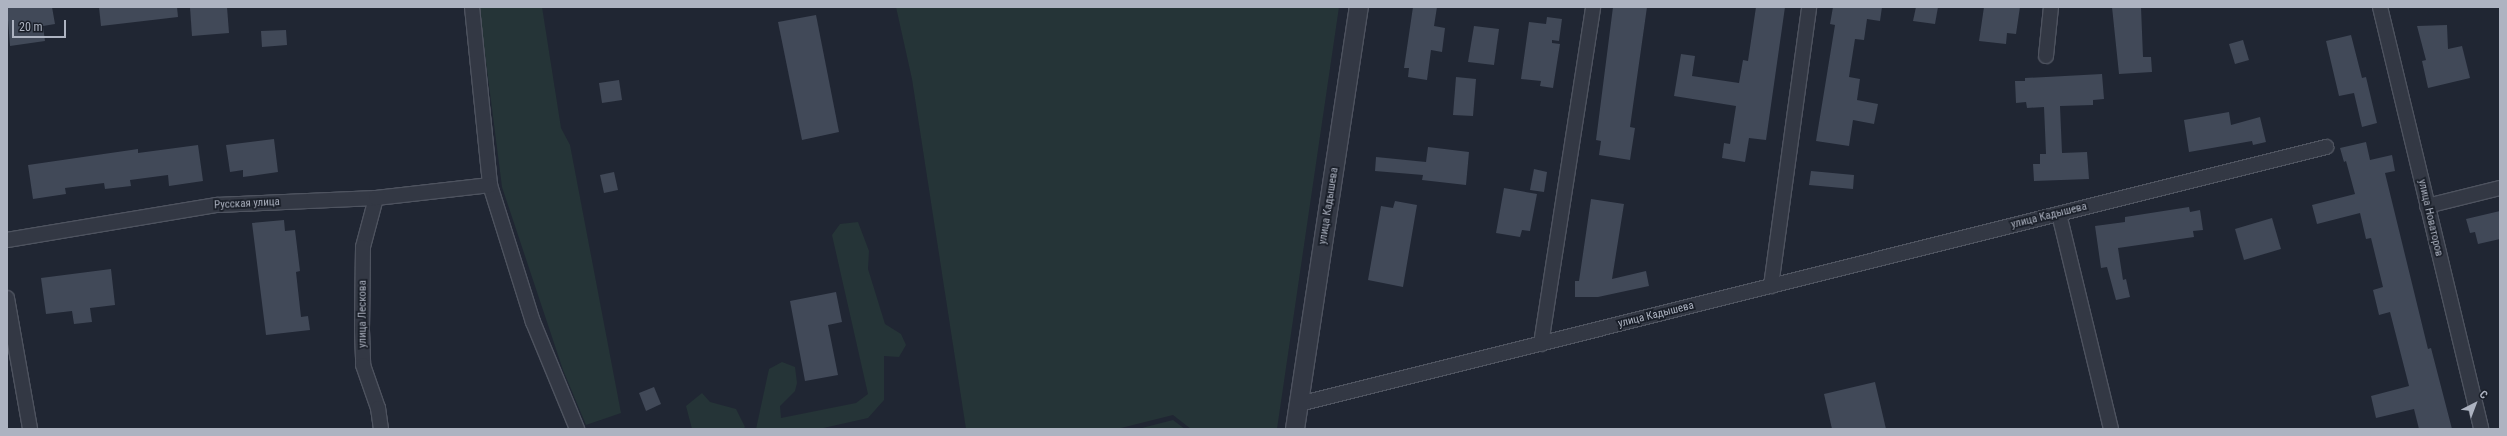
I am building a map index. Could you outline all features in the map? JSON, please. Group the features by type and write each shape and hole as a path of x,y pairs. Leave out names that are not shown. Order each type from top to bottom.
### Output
{"street":[{"path":"472,7 490,185 532,322 577,429"},
{"name":"улица Кадышева","path":"1295,429 1359,7"},
{"path":"1541,344 1593,7"},
{"path":"1771,286 1809,7"},
{"path":"2046,56 2051,7"},
{"name":"улица Новаторов","path":"2380,7 2481,429"},
{"name":"улица Кадышева","path":"1299,404 2326,147"},
{"name":"Русская улица","path":"7,240 217,205 376,198 490,185"},
{"path":"2427,206 2500,188"},
{"name":"улица Лескова","path":"376,198 364,247 362,330 363,365 378,408 381,429"},
{"path":"2059,214 2111,429"},
{"path":"7,298 30,429"}],"shaded area":[{"path":"479,7 542,7 561,128 570,145 621,413 586,425 563,370 502,187"},
{"path":"896,7 1339,7 1277,429 1191,429 1173,415 1117,429 966,429 912,79"},
{"path":"858,222 869,251 868,269 885,324 901,334 906,345 899,357 884,356 884,400 868,418 819,429 756,429 769,369 782,362 795,367 797,383 795,391 780,406 781,418 856,403 868,394 832,235 840,224"},
{"path":"702,393 710,402 736,409 745,427 743,429 692,429 686,406"},
{"path":"1173,420 1185,429 1138,429"}],"building":[{"path":"7,7 52,7 55,24 43,26 45,41 10,46"},
{"path":"99,7 177,7 178,17 101,26"},
{"path":"190,7 227,7 229,33 192,36"},
{"path":"1413,7 1437,7 1434,26 1445,28 1442,52 1431,50 1427,80 1408,77 1409,68 1404,68"},
{"path":"1613,7 1647,7 1630,127 1635,128 1630,160 1599,155 1601,141 1596,140"},
{"path":"1756,7 1785,7 1766,140 1749,138 1745,162 1722,158 1724,143 1730,144 1736,106 1674,96 1681,54 1695,56 1692,76 1739,83 1743,60 1748,61"},
{"path":"1833,7 1882,7 1880,21 1867,19 1864,40 1855,39 1849,77 1860,79 1857,100 1878,104 1874,124 1853,120 1849,146 1816,141 1835,25 1830,24"},
{"path":"1916,7 1938,7 1935,24 1913,21"},
{"path":"1984,7 2020,7 2016,34 2007,33 2006,44 1979,41"},
{"path":"2112,7 2141,7 2143,57 2151,57 2152,72 2119,74"},
{"path":"816,15 839,132 802,140 778,22"},
{"path":"1547,17 1562,19 1559,41 1552,40 1552,43 1560,44 1553,88 1540,86 1541,81 1521,79 1529,22 1546,24"},
{"path":"2447,25 2448,49 2462,46 2470,78 2428,88 2422,61 2426,60 2417,26"},
{"path":"1474,26 1499,29 1494,65 1468,62"},
{"path":"286,30 287,45 262,47 261,31"},
{"path":"2351,35 2362,78 2366,77 2377,123 2362,127 2354,93 2339,96 2326,41"},
{"path":"2243,40 2249,60 2235,64 2229,44"},
{"path":"2102,74 2104,99 2093,100 2093,105 2060,106 2062,153 2087,152 2089,179 2034,181 2033,164 2040,164 2040,154 2046,154 2044,107 2027,108 2026,102 2016,103 2015,81 2025,81 2025,78"},
{"path":"1456,77 1476,79 1473,116 1453,115"},
{"path":"619,80 622,100 602,103 599,83"},
{"path":"2229,112 2231,125 2260,117 2266,142 2253,145 2252,141 2189,152 2184,120"},
{"path":"274,139 278,172 243,177 243,170 230,172 226,145"},
{"path":"2366,142 2370,160 2392,155 2395,171 2385,173 2428,349 2431,348 2452,429 2419,429 2414,409 2376,418 2371,396 2409,386 2390,312 2379,315 2373,290 2383,287 2371,238 2366,239 2360,213 2317,224 2312,205 2355,194 2346,161 2344,162 2340,148"},
{"path":"198,145 203,181 169,186 168,175 130,180 131,186 105,189 104,183 65,188 66,194 33,199 28,165 138,149 138,153"},
{"path":"1428,147 1469,152 1466,185 1422,180 1423,175 1375,171 1376,157 1426,162"},
{"path":"1534,169 1547,172 1544,192 1530,190"},
{"path":"1811,171 1854,175 1853,189 1809,185"},
{"path":"614,172 618,190 604,193 600,175"},
{"path":"1504,188 1537,194 1530,231 1522,230 1520,237 1496,233"},
{"path":"1591,199 1624,204 1612,279 1646,271 1649,286 1598,297 1575,297 1575,281 1579,281"},
{"path":"1395,201 1417,205 1403,287 1368,280 1381,206 1393,208"},
{"path":"2189,207 2190,212 2200,210 2203,230 2193,231 2194,237 2118,248 2123,280 2126,279 2130,297 2116,300 2107,267 2101,268 2095,226 2125,222 2125,217"},
{"path":"2500,211 2500,239 2478,244 2475,232 2470,233 2466,219"},
{"path":"2272,218 2281,249 2244,260 2235,229"},
{"path":"284,220 285,231 295,230 300,271 296,272 301,317 308,316 310,330 266,335 252,223"},
{"path":"111,269 115,305 90,308 92,322 74,324 72,311 46,314 41,278"},
{"path":"836,292 842,322 828,325 838,375 805,381 790,301"},
{"path":"1875,382 1886,429 1832,429 1824,394"},
{"path":"654,387 661,404 646,411 639,393"}]}
